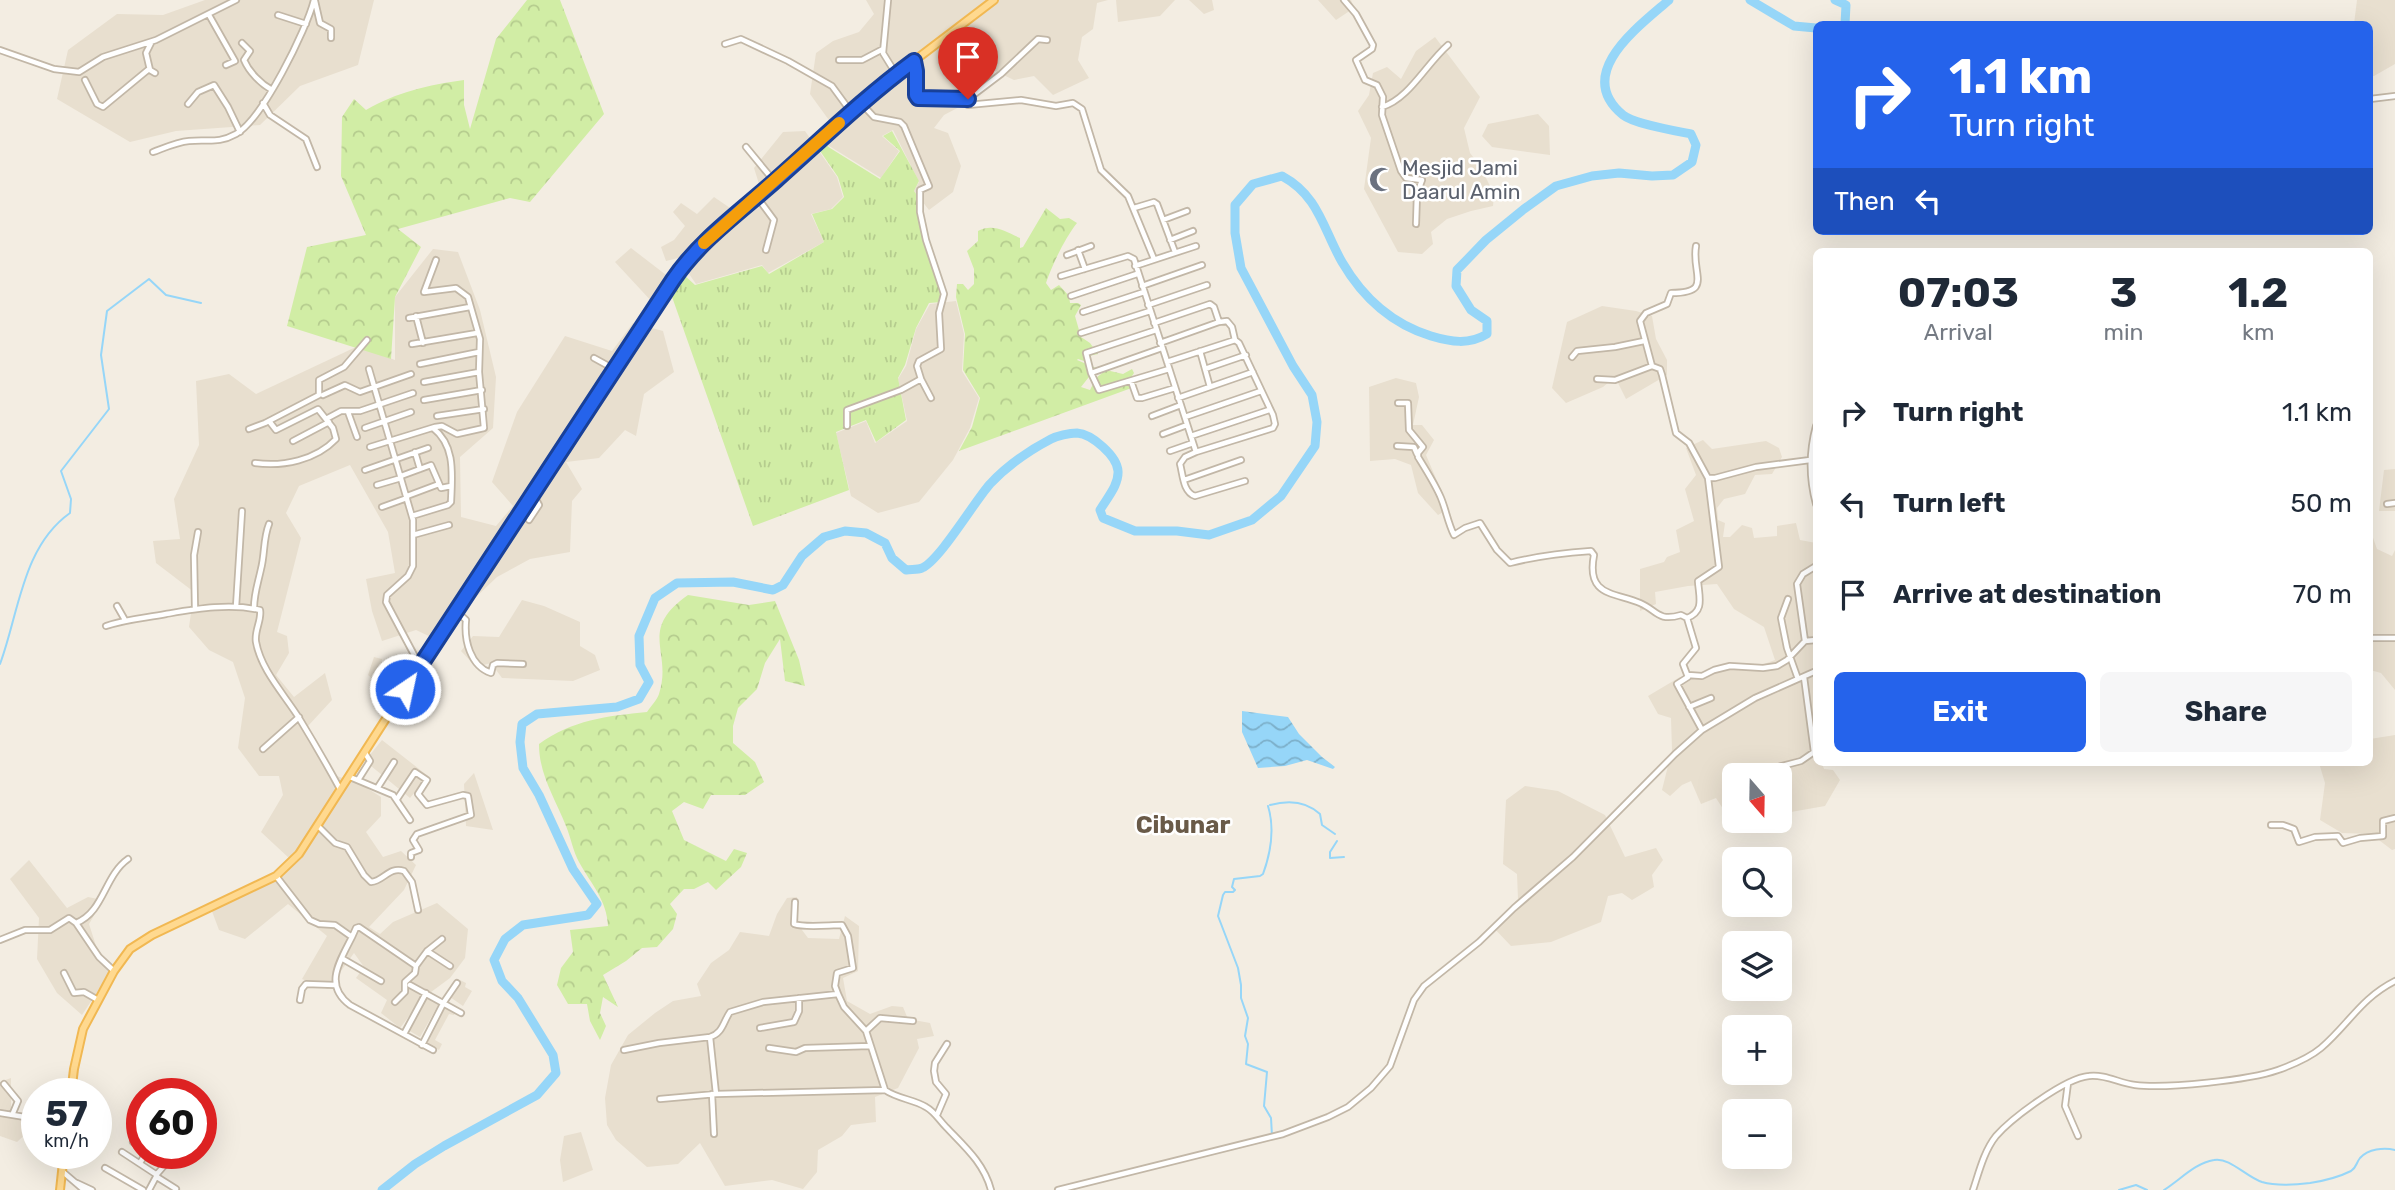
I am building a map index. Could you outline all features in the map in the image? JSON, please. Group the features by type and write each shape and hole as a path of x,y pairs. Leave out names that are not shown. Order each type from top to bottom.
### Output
{"main road":[{"path":"73,1078 83,1029 114,971 134,945 276,876 295,859 686,261 860,102 994,0"},
{"path":"60,1190 62,1171"}],"street":[{"path":"0,50 54,69 79,72 111,53 151,42 236,0"},
{"path":"153,152 189,141 215,142 240,132 263,103 314,0"},
{"path":"314,0 320,23 331,29 331,38"},
{"path":"888,0 883,49 896,74"},
{"path":"1344,0 1356,14 1373,45 1372,49 1356,60 1365,80 1379,88 1383,97 1385,127 1401,171 1406,178 1422,180 1417,194 1416,224"},
{"path":"209,15 235,61 226,65"},
{"path":"278,15 304,23"},
{"path":"725,44 741,39 788,61 832,86 851,112"},
{"path":"942,39 948,66 967,70 970,106 1021,100 1056,106 1073,103 1082,109 1101,170 1128,196 1154,259"},
{"path":"914,61 918,98 968,99 1002,74 1038,39 1047,40"},
{"path":"151,42 146,54 149,69 155,73"},
{"path":"242,43 250,51 244,63 270,89"},
{"path":"1382,107 1398,100 1406,88 1416,83 1433,58 1448,45"},
{"path":"839,60 862,60 883,49"},
{"path":"85,80 97,104 103,107 149,69"},
{"path":"188,104 198,92 214,85 240,132"},
{"path":"2373,100 2395,96"},
{"path":"860,102 874,117 903,123 929,186 920,190 920,212 930,256 937,269 944,298 939,313 942,348 919,361 917,366 931,398"},
{"path":"263,103 270,115 306,139 317,167"},
{"path":"746,147 775,181"},
{"path":"757,197 775,223 766,250"},
{"path":"1134,208 1154,202 1175,252"},
{"path":"1163,220 1187,211"},
{"path":"1170,240 1193,231"},
{"path":"1067,255 1091,246"},
{"path":"1135,266 1196,246"},
{"path":"1653,366 1640,321 1646,313 1667,304 1671,293 1689,293 1696,288 1696,246"},
{"path":"1079,250 1085,269"},
{"path":"1061,276 1128,256 1133,259 1196,453"},
{"path":"370,447 434,427 442,426 455,434 483,430 485,426 477,333 466,293 456,288 424,292 436,260"},
{"path":"1142,286 1202,265"},
{"path":"1071,296 1138,274"},
{"path":"1148,305 1207,285"},
{"path":"1083,312 1144,292"},
{"path":"1169,369 1099,390 1086,353 1210,304 1214,307 1219,322"},
{"path":"409,318 470,307"},
{"path":"1082,333 1150,312"},
{"path":"416,316 422,343"},
{"path":"1091,373 1227,321 1232,327 1235,340 1246,355 1275,424 1273,428 1196,453 1181,461 1186,489 1189,494 1195,496 1245,481"},
{"path":"412,344 477,333"},
{"path":"249,429 318,395 319,380 344,368 367,340"},
{"path":"1167,362 1235,340"},
{"path":"1572,357 1577,351 1644,341"},
{"path":"1200,351 1210,387"},
{"path":"420,363 479,352"},
{"path":"1205,369 1246,355"},
{"path":"594,358 614,369"},
{"path":"1597,379 1615,380 1653,366 1660,369 1676,433 1689,443 1708,478 1719,567 1698,581 1699,609 1687,618"},
{"path":"369,369 412,516 411,570 387,595 387,602 420,666"},
{"path":"424,382 479,372"},
{"path":"1178,397 1253,372"},
{"path":"323,395 345,385 358,392 411,374"},
{"path":"847,426 847,410 901,390 921,379"},
{"path":"1131,381 1137,398 1175,388"},
{"path":"424,400 482,390"},
{"path":"1185,417 1261,391"},
{"path":"293,441 341,411 348,412 413,393"},
{"path":"1398,403 1408,403 1409,430 1423,447 1418,455"},
{"path":"1152,415 1181,405"},
{"path":"255,463 287,463 323,449 336,439 328,421 317,409 276,430 269,421"},
{"path":"437,416 484,409"},
{"path":"1191,436 1269,410"},
{"path":"348,412 357,438"},
{"path":"365,428 411,412"},
{"path":"1163,434 1187,425"},
{"path":"412,516 450,504 448,445 434,427"},
{"path":"1170,451 1193,443"},
{"path":"1813,443 1810,460 1813,491"},
{"path":"1397,446 1414,447 1437,490 1454,535 1480,523 1497,550 1510,563 1564,552 1591,551 1594,555 1593,577 1608,594 1643,604 1658,615 1681,615 1687,618 1696,646 1683,664 1688,675"},
{"path":"365,470 428,448"},
{"path":"415,452 420,469"},
{"path":"1184,480 1241,460"},
{"path":"1708,478 1756,467 1810,460"},
{"path":"377,485 432,465 441,488 451,486"},
{"path":"382,507 439,484"},
{"path":"529,520 539,505 533,494"},
{"path":"2387,504 2395,503"},
{"path":"236,607 242,511"},
{"path":"254,608 255,588 262,565 268,524"},
{"path":"413,535 449,525"},
{"path":"195,609 194,555 198,532"},
{"path":"1805,641 1797,584 1803,574 1813,568"},
{"path":"1788,599 1781,618 1790,658 1801,678 1813,746"},
{"path":"117,606 125,620"},
{"path":"106,626 125,620 195,609 236,607 261,611 256,641 263,659 340,790"},
{"path":"456,611 466,620 464,635 472,657 485,671 491,673 493,665 497,663 523,664"},
{"path":"2373,638 2395,638"},
{"path":"1702,730 1677,684 1688,675 1703,676 1728,666 1774,667 1790,658 1805,641 1813,640"},
{"path":"1058,1190 1275,1136 1348,1107 1371,1088 1390,1066 1417,993 1463,956 1573,858 1702,730 1755,698 1813,672"},
{"path":"1689,707 1711,698"},
{"path":"263,749 299,717"},
{"path":"358,780 370,761 365,753"},
{"path":"1792,763 1813,753"},
{"path":"377,787 394,762"},
{"path":"397,799 415,772 427,780 418,795 427,805 468,796 470,816 417,834 413,840 419,849 411,853 411,857"},
{"path":"351,777 377,787 397,799 410,820"},
{"path":"2271,825 2292,828 2296,831 2299,842 2315,837 2338,836 2343,843 2383,836 2383,821 2395,818"},
{"path":"318,826 335,843 347,847 363,875 371,882 376,882 393,870 404,871 412,882 418,910"},
{"path":"76,923 89,916 100,902 111,878 128,859"},
{"path":"276,876 310,920 334,925 352,937"},
{"path":"795,902 793,924 804,927 842,925 848,934 852,968 837,973 835,986 844,1007 866,1031 885,1090"},
{"path":"0,940 25,930 50,930 67,918 76,923 99,957 114,971"},
{"path":"416,966 359,927 356,928 335,976 335,985 346,1003 433,1050"},
{"path":"395,1002 405,992 405,982 415,973 416,966 427,951 442,939"},
{"path":"427,951 450,966"},
{"path":"343,959 381,981"},
{"path":"64,973 74,993 84,992 98,1000"},
{"path":"1973,1190 1983,1160 1996,1137 2038,1102 2074,1079 2092,1075 2135,1085 2170,1085 2276,1071 2319,1050 2370,996 2395,981"},
{"path":"422,1045 457,983"},
{"path":"300,1000 306,984 335,985"},
{"path":"410,985 461,1013"},
{"path":"404,1034 426,993"},
{"path":"624,1051 659,1043 710,1037 723,1028 727,1016 735,1009 763,1002 838,994"},
{"path":"760,1028 794,1022 799,1011 799,999"},
{"path":"866,1031 880,1018 913,1021"},
{"path":"710,1037 714,1134"},
{"path":"937,1115 946,1094 936,1082 934,1065 947,1044"},
{"path":"769,1048 796,1052 805,1048 870,1046"},
{"path":"2068,1082 2065,1106 2078,1136"},
{"path":"4,1083 18,1101 12,1114"},
{"path":"660,1099 714,1094 885,1090 926,1107 937,1115 967,1147 984,1172 991,1190"},
{"path":"0,1114 21,1116"},
{"path":"122,1152 126,1154"},
{"path":"107,1169 143,1190"},
{"path":"148,1169 176,1189"},
{"path":"149,1190 162,1169"},
{"path":"62,1171 80,1187 92,1190"}],"shaded area":[{"path":"205,0 374,0 358,65 300,86 260,125 176,131 130,142 57,99 68,50 117,14 163,15"},
{"path":"866,0 1108,0 1097,3 1093,29 1082,37 1078,60 1089,78 1053,95 1034,76 1014,80 993,70 959,70 948,76 966,85 965,104 944,115 934,128 948,133 961,166 953,192 929,210 914,191 919,182 893,130 882,136 899,151 881,178 826,144 831,123 810,94 816,53 833,41 859,32 874,14"},
{"path":"1116,0 1175,0 1160,16 1118,22"},
{"path":"1189,0 1212,0 1214,10 1204,14"},
{"path":"1318,0 1351,0 1354,8 1336,20"},
{"path":"2357,0 2395,0 2395,64 2373,76 2373,21 2354,21"},
{"path":"1435,37 1480,97 1464,128 1470,153 1494,194 1493,206 1447,219 1431,232 1433,244 1422,254 1398,252 1364,189 1371,138 1358,111 1369,95 1373,73 1387,67 1401,79 1416,51"},
{"path":"1538,114 1549,126 1550,155 1492,147 1482,136 1488,124"},
{"path":"805,131 837,177 843,197 831,209 811,214 824,242 768,273 762,265 696,284 678,258 666,261 661,247 674,240 685,226 673,212 681,203 697,214 714,197 733,210 760,187 754,168 783,132"},
{"path":"631,248 670,278 654,304 615,262"},
{"path":"433,249 458,252 480,310 496,377 493,428 460,457 461,517 496,526 513,506 492,482 517,412 565,336 612,351 633,323 663,331 674,372 644,394 636,436 625,430 599,458 566,462 582,489 572,501 570,552 530,559 497,577 433,638 416,630 382,641 372,611 366,579 395,573 388,532 350,465 299,486 286,513 301,538 277,632 287,636 289,653 276,675 294,697 325,673 332,700 308,726 334,775 362,785 381,797 381,816 366,832 383,857 401,851 416,865 404,890 369,927 380,934 393,922 437,903 468,929 465,958 450,978 423,998 400,1028 381,1013 387,1000 356,978 364,967 354,953 328,989 302,979 327,936 288,904 245,939 219,930 210,906 279,870 290,859 261,832 283,795 279,776 259,776 238,748 245,698 233,662 209,650 189,627 194,592 156,563 153,541 180,539 174,499 199,445 196,381 229,374 256,394 358,346 395,360 395,297"},
{"path":"956,301 964,334 962,371 979,398 970,428 953,460 919,502 878,513 851,496 836,433 866,421 875,443 907,421 898,379 906,366 916,329 930,304"},
{"path":"1602,306 1652,316 1656,339 1667,360 1667,375 1626,399 1615,377 1603,387 1566,403 1552,388 1567,322"},
{"path":"1396,378 1416,383 1419,397 1413,425 1422,425 1434,440 1426,455 1449,509 1438,515 1418,493 1411,465 1395,459 1370,461 1369,387"},
{"path":"1703,440 1712,449 1766,441 1779,448 1782,457 1772,474 1755,475 1745,494 1724,499 1717,508 1718,520 1725,523 1723,537 1730,537 1742,525 1752,528 1754,538 1777,536 1777,526 1796,523 1800,540 1813,542 1813,766 1833,770 1840,780 1825,806 1792,812 1792,763 1722,763 1722,807 1716,798 1701,804 1691,781 1670,796 1662,790 1672,750 1671,718 1658,714 1648,696 1680,677 1704,673 1726,665 1753,668 1775,660 1764,627 1734,609 1717,584 1655,592 1656,604 1640,611 1640,569 1664,562 1667,557 1680,552 1676,530 1694,521 1685,489 1696,475 1686,448"},
{"path":"2395,469 2395,511 2379,511 2384,470"},
{"path":"2373,538 2377,549 2392,556 2395,550 2395,690 2381,673 2373,671"},
{"path":"522,600 544,606 580,622 580,646 595,655 600,670 573,681 502,678 491,663 476,667 461,651 473,636 499,637"},
{"path":"374,657 382,659 381,666 397,679 390,689 397,695 389,707 374,696 378,683 368,675"},
{"path":"2395,735 2395,849 2392,850 2371,834 2342,833 2320,820 2325,783 2320,766 2373,766 2373,739"},
{"path":"382,740 428,776 410,798 365,761"},
{"path":"474,773 493,830 466,826 464,784"},
{"path":"1525,786 1558,791 1605,815 1625,857 1656,848 1663,860 1652,875 1654,887 1632,900 1622,893 1608,896 1601,922 1551,942 1511,946 1492,926 1518,899 1517,874 1503,864 1506,800"},
{"path":"29,860 67,908 88,897 103,900 89,924 98,952 111,971 82,1015 57,993 37,959 39,918 10,879"},
{"path":"797,897 796,922 808,938 839,939 845,916 859,926 858,971 843,978 847,1001 870,1014 892,1006 903,1007 908,1019 930,1023 934,1036 917,1039 919,1048 898,1088 875,1097 876,1122 851,1125 842,1136 818,1150 817,1172 803,1189 772,1180 725,1186 700,1143 678,1164 647,1167 616,1140 607,1125 605,1098 611,1065 628,1035 655,1013 673,1001 701,996 697,984 711,963 729,950 740,932 769,936 777,914 787,898"},
{"path":"460,980 472,991 463,1006 450,997"},
{"path":"429,996 440,1002 420,1037 408,1030 425,998"},
{"path":"445,1005 457,1010 454,1015 449,1014 435,1040 442,1044 439,1050 425,1042"},
{"path":"11,1078 11,1107 21,1117 21,1138 17,1142 0,1136 0,1082"},
{"path":"581,1132 593,1170 563,1182 560,1160 564,1136"}],"green space":[{"path":"527,0 560,0 604,114 530,202 510,198 398,229 421,247 395,297 391,359 287,326 307,247 366,235 341,176 342,117 354,99 366,110 413,90 464,80 464,105 470,129 496,39"},
{"path":"892,131 919,181 914,191 920,199 920,212 943,294 942,302 929,303 916,328 905,365 898,378 906,420 876,442 866,420 836,432 849,490 753,526 671,294 683,274 695,285 762,266 769,274 824,242 812,214 832,209 844,197 838,177 818,148 826,141 825,144 830,148 880,179 900,151 883,136"},
{"path":"1046,208 1060,219 1069,218 1077,223 1059,252 1046,283 1051,290 1059,285 1069,296 1070,303 1081,305 1075,316 1081,337 1090,343 1098,354 1089,356 1084,361 1077,360 1096,368 1081,387 1090,390 1096,378 1106,370 1123,374 1132,369 1137,386 959,451 972,427 980,398 963,370 965,334 956,297 957,284 963,284 968,290 974,284 974,269 967,251 978,241 978,231 989,228 999,229 1020,238 1020,248 1023,247"},
{"path":"688,595 749,605 775,601 799,660 805,686 785,681 780,639 765,663 757,689 738,708 733,726 733,743 755,762 764,782 745,795 711,795 703,809 684,802 672,811 684,840 726,861 734,849 747,853 741,867 716,890 708,882 694,889 684,889 670,904 677,914 673,929 657,947 642,948 603,975 618,1007 603,997 600,1013 606,1026 600,1040 590,1021 587,1004 568,1004 557,985 561,968 573,952 570,930 608,926 607,917 602,900 577,858 548,786 539,744 577,724 647,712 658,696 662,679 660,631 673,608"}],"water":[{"path":"1242,711 1288,717 1299,734 1335,767 1333,769 1307,760 1285,766 1258,768 1242,732"}],"waterway":[{"path":"382,1190 415,1164 444,1146 537,1095 556,1073 553,1055 518,998 502,981 494,960 505,939 523,925 588,915 597,904 573,869 539,795 523,768 520,742 522,724 537,714 617,707 639,699 649,682 640,665 639,636 655,598 677,583 733,582 773,590 783,585 802,556 824,537 845,531 866,533 885,543 892,558 906,570 922,568 938,554 996,478 1043,443 1077,433 1090,437 1109,453 1117,465 1117,481 1100,510 1103,518 1135,531 1177,531 1209,535 1252,520 1281,496 1315,446 1317,422 1312,395 1293,366 1241,268 1235,233 1235,205 1253,184 1282,176 1312,203 1350,275 1369,298 1391,317 1417,331 1446,340 1473,340 1487,334 1487,321 1471,310 1456,286 1457,270 1486,240 1556,186 1592,176 1619,173 1673,175 1692,162 1696,145 1691,134 1628,118 1609,99 1605,84 1607,68 1616,52 1628,37 1669,0"},
{"path":"1750,0 1794,26 1813,28"},
{"path":"1835,0 1846,5 1845,21"},
{"path":"0,664 32,562 54,527 70,513 71,499 61,471 109,409 101,355 107,311 149,279 166,295 201,303"},
{"path":"1270,805 1290,802 1309,806 1320,814 1322,825 1335,834"},
{"path":"1268,806 1271,840 1263,874 1234,879 1232,887 1235,890 1223,895 1218,916 1238,968 1241,998 1248,1018 1245,1036 1248,1044 1246,1064 1267,1072 1264,1106 1271,1118 1272,1136"},
{"path":"1337,841 1330,852 1330,858 1344,857"},
{"path":"2164,1190 2194,1168 2214,1160 2226,1161 2262,1182 2291,1185 2336,1177 2353,1169 2367,1153 2381,1149 2395,1150"},
{"path":"2119,1190 2136,1185 2147,1190"}],"slow traffic":[{"path":"704,243 839,123"}],"place":[{"name":"Mesjid Jami Daarul Amin","path":"1382,179"}],"district":[{"name":"Cibunar","path":"1183,825"}],"route":[{"path":"405,689 673,280 698,248 860,102 914,61 918,98 968,99"}]}
